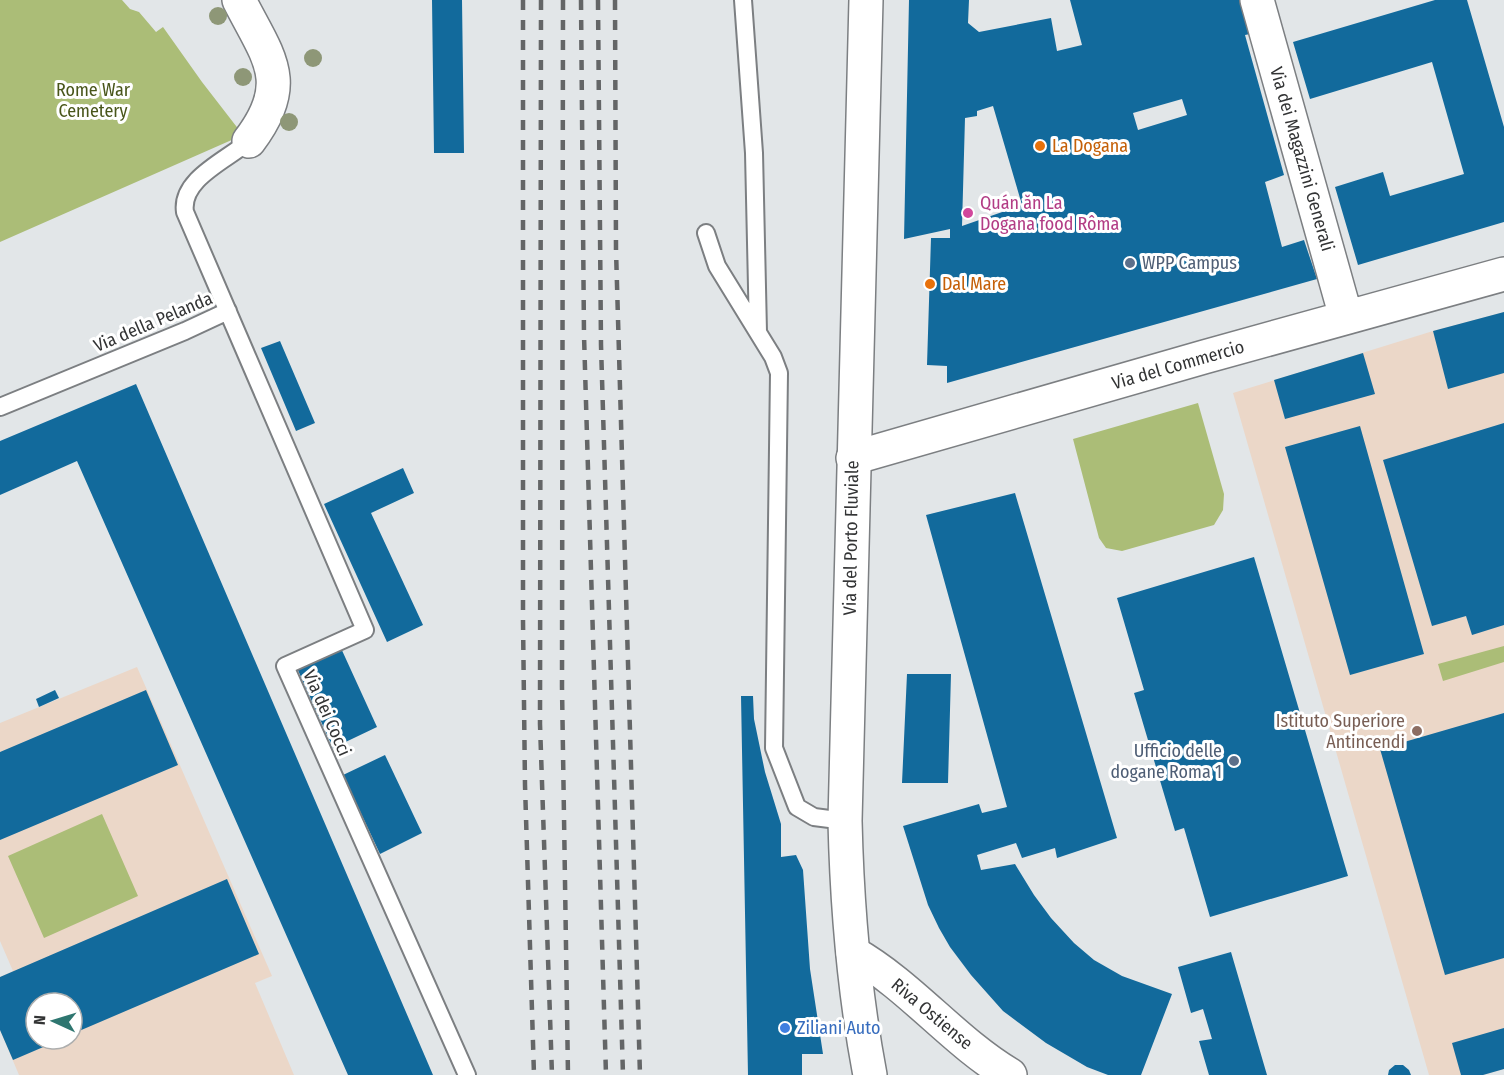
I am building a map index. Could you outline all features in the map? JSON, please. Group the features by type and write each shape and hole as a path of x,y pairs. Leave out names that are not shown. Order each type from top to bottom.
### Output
{"street":[{"path":"239,0 271,66 273,85 271,105 265,119 249,141"},
{"name":"Via del Porto Fluviale","path":"866,0 845,821 846,873 857,1001 870,1075"},
{"name":"Via dei Magazzini Generali","path":"1257,0 1346,317"},
{"name":"Via del Commercio","path":"853,458 1504,274"},
{"name":"Riva Ostiense","path":"853,953 876,967 960,1039 1010,1075"}],"lane":[{"path":"743,0 754,153 758,333"},
{"name":"Via della Pelanda","path":"0,407 185,332 228,311 188,220 185,198 197,180 249,141"},
{"path":"706,233 717,266 773,357 779,373 774,748 797,807 814,817 845,821"},
{"name":"Via dei Cocci","path":"228,311 365,630 285,666 466,1075"}],"shaded area":[{"name":"Istituto Superiore Antincendi","path":"1504,312 1504,1069 1483,1075 1429,1075 1233,393 1433,331"},
{"path":"137,667 272,976 255,983 294,1075 19,1075 0,1030 0,977 13,971 0,941 0,723"}],"green space":[{"name":"Rome War Cemetery","path":"0,0 122,0 130,9 139,12 156,32 163,27 243,135 0,242"},
{"path":"1198,403 1224,494 1223,510 1214,525 1122,551 1106,548 1099,538 1073,439"},
{"path":"1504,646 1504,662 1443,681 1438,664"},
{"path":"102,814 138,896 44,938 8,856"}],"building":[{"path":"432,0 462,0 464,153 434,153"},
{"path":"909,0 969,0 968,23 979,32 1051,18 1057,51 1082,45 1070,0 1240,0 1250,34 1245,35 1284,175 1265,182 1282,247 1304,240 1317,279 947,383 947,366 927,365 931,238 950,238 950,229 904,239","holes":["1182,99 1187,115 1138,130 1133,113","993,106 1022,205 962,226 965,118 977,116 977,111"]},
{"path":"1435,0 1467,0 1504,127 1504,222 1358,265 1335,187 1383,172 1390,196 1464,174 1432,62 1310,99 1293,42"},
{"path":"1504,312 1504,373 1448,389 1433,331"},
{"path":"280,341 315,423 296,431 261,348"},
{"path":"1363,353 1375,394 1285,419 1274,380"},
{"path":"136,384 433,1075 348,1075 77,461 0,495 0,441"},
{"path":"1504,423 1504,625 1472,635 1466,616 1432,626 1383,460"},
{"path":"1360,426 1424,654 1350,675 1285,447"},
{"path":"403,468 414,493 371,513 423,625 387,642 324,504"},
{"path":"1015,493 1117,838 1057,858 1055,848 1022,858 1016,843 977,855 981,870 1015,864 1051,918 1074,943 1094,960 1122,976 1172,994 1141,1075 1108,1075 1087,1067 1046,1043 1003,1011 971,975 939,928 928,905 903,826 979,804 982,813 1007,807 926,515"},
{"name":"Ufficio delle dogane Roma 1","path":"1254,557 1348,876 1210,917 1184,828 1175,831 1134,693 1144,690 1117,598"},
{"path":"340,646 377,727 333,748 296,666"},
{"path":"907,674 951,674 948,783 902,783"},
{"path":"55,690 59,698 39,707 36,699"},
{"path":"146,690 178,765 0,840 0,752"},
{"path":"741,696 753,696 754,719 765,772 781,824 781,857 796,855 803,870 810,969 823,1054 802,1054 802,1075 748,1075"},
{"path":"1504,713 1504,958 1445,975 1380,749"},
{"path":"385,755 422,833 380,854 343,775"},
{"path":"227,879 259,954 84,1029 84,991 24,991 24,1051 34,1051 13,1060 0,1030 0,977"},
{"path":"1231,952 1267,1075 1209,1075 1199,1041 1212,1039 1203,1009 1191,1013 1178,967"},
{"path":"1504,1028 1504,1069 1483,1075 1461,1075 1452,1043"},
{"path":"1395,1065 1403,1065 1411,1075 1388,1075 1389,1070"}],"railway":[{"path":"523,0 523,620 525,785 534,1075"},
{"path":"541,0 540,724 552,1075"},
{"path":"563,0 562,687 568,1075"},
{"path":"581,0 584,335 606,1075"},
{"path":"598,0 601,345 623,1075"},
{"path":"615,0 616,250 640,1075"}],"place":[{"name":"La Dogana","path":"1040,146"},
{"name":"Quán ăn La Dogana food Rôma","path":"968,213"},
{"name":"WPP Campus","path":"1130,263"},
{"name":"Dal Mare","path":"930,284"},
{"name":"Istituto Superiore Antincendi","path":"1417,731"},
{"name":"Ufficio delle dogane Roma 1","path":"1234,761"},
{"name":"Ziliani Auto","path":"785,1028"}]}
